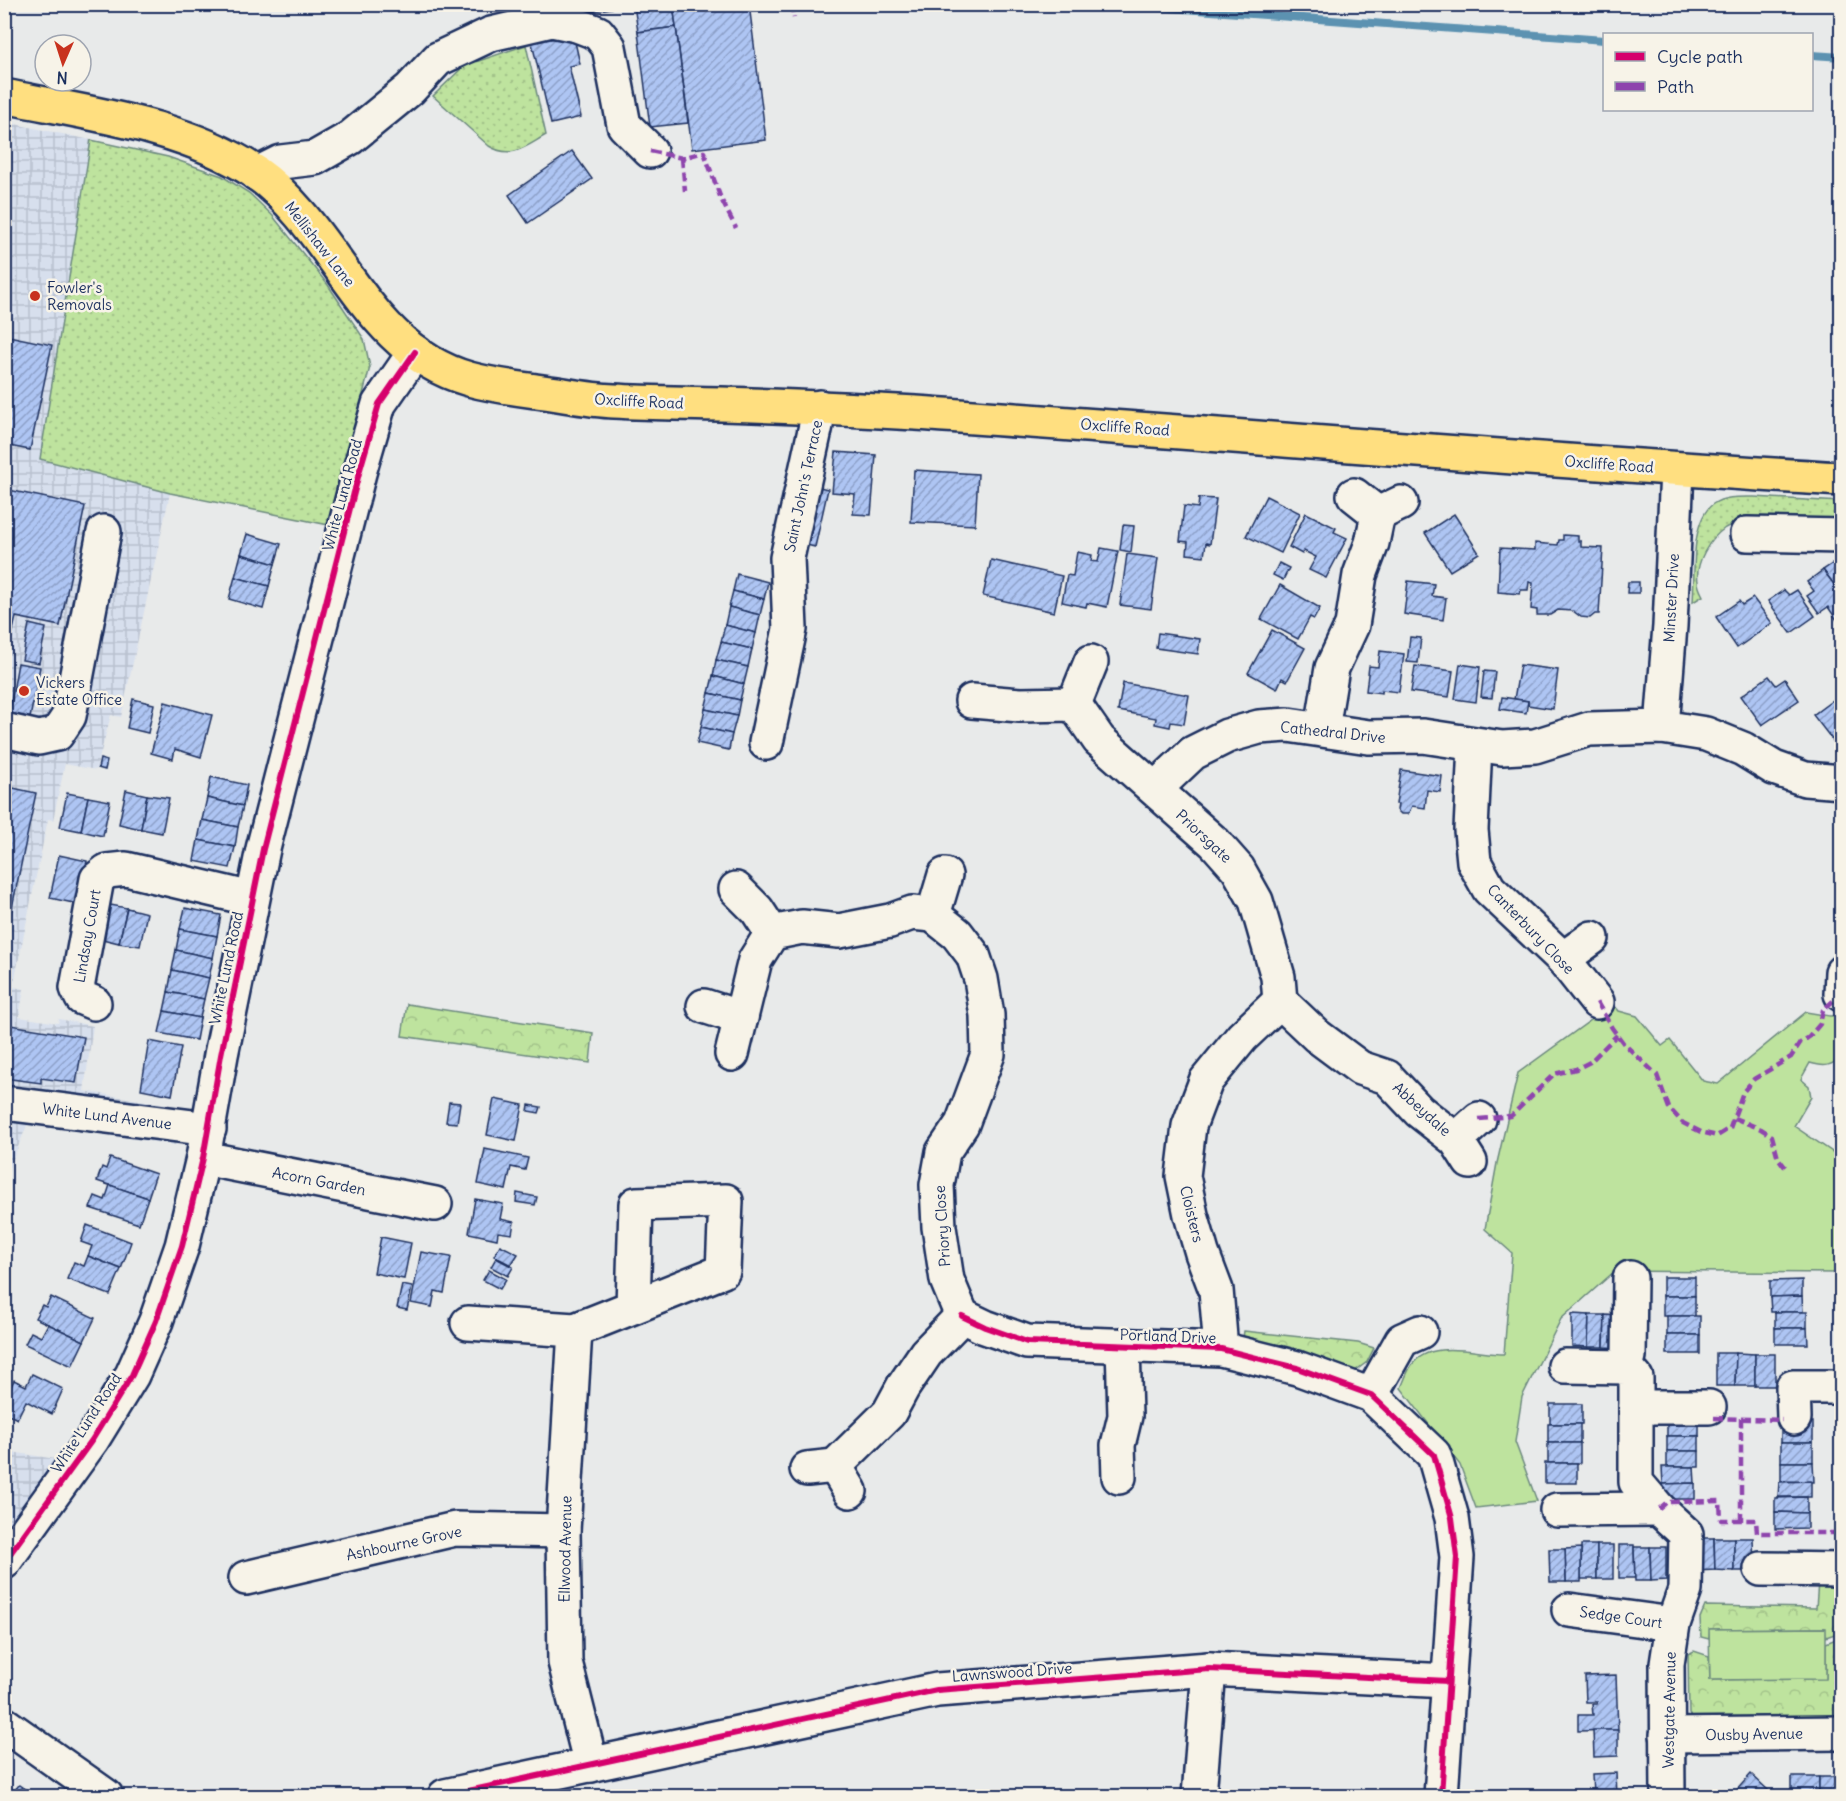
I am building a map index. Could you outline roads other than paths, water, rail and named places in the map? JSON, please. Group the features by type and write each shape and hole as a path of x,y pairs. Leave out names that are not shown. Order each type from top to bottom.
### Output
{"main road":[{"name":"Mellishaw Lane","path":"4,96 169,132 220,152 257,174 284,196 376,317 415,352"},
{"name":"Oxcliffe Road","path":"415,352 437,367 482,382 609,401 820,407 1224,434 1677,470 1842,479"}],"street":[{"path":"257,174 280,162 315,158 350,138 410,89 438,59 491,34 555,12 577,25 598,33 609,47 624,125 650,151"},
{"name":"White Lund Road","path":"4,1562 92,1440 132,1376 156,1321 182,1246 206,1144 252,899 305,682 379,404 415,352"},
{"name":"Saint John's Terrace","path":"766,742 790,629 787,558 820,407"},
{"name":"Minster Drive","path":"1662,726 1670,626 1677,470"},
{"path":"1322,729 1332,668 1352,625 1360,575 1372,543 1378,504"},
{"path":"4,730 39,738 57,734 69,716 104,532"},
{"path":"1763,540 1842,536"},
{"path":"986,709 1074,704 1091,662"},
{"name":"Priorsgate","path":"1074,704 1099,740 1215,843 1238,869 1256,901 1278,977 1280,1001"},
{"name":"Cathedral Drive","path":"1155,789 1193,753 1227,736 1259,726 1288,725 1369,737 1423,736 1502,748 1535,746 1589,729 1662,726 1706,734 1743,749 1774,768 1805,779 1842,782"},
{"name":"Canterbury Close","path":"1475,745 1471,830 1474,862 1489,889 1563,959 1597,1002"},
{"name":"Lindsay Court","path":"94,1003 82,998 77,988 97,879 107,871 126,869 152,874 178,883 252,899"},
{"path":"732,1054 755,960 772,933 802,927 839,931 890,921 912,914 933,915 945,875"},
{"path":"748,891 772,933"},
{"name":"Priory Close","path":"933,915 957,934 973,955 981,979 987,1016 988,1054 962,1124 943,1152 937,1185 939,1227 947,1280 962,1316"},
{"path":"1563,959 1592,938"},
{"path":"1841,994 1842,972"},
{"name":"Abbeydale","path":"1280,1001 1317,1036 1360,1068 1388,1077 1419,1111 1468,1140"},
{"name":"Cloisters","path":"1221,1349 1216,1290 1202,1253 1183,1176 1188,1126 1206,1081 1242,1037 1280,1001"},
{"path":"704,1006 741,1018"},
{"name":"White Lund Avenue","path":"4,1103 206,1144"},
{"name":"Acorn Garden","path":"206,1144 440,1205"},
{"path":"1565,1366 1626,1367 1629,1356 1630,1278"},
{"path":"468,1323 575,1330 633,1307"},
{"path":"831,1476 889,1413 926,1353 962,1316"},
{"name":"Portland Drive","path":"962,1316 1027,1342 1221,1349 1297,1368 1371,1395 1434,1455 1452,1518 1457,1557 1441,1797"},
{"name":"Ellwood Avenue","path":"575,1330 563,1531 565,1662 591,1765"},
{"path":"1371,1395 1407,1334"},
{"path":"1122,1485 1118,1445 1125,1416 1123,1345"},
{"name":"Westgate Avenue","path":"1626,1367 1636,1378 1636,1482 1659,1509 1686,1534 1685,1590 1673,1624 1667,1664 1668,1797"},
{"path":"1794,1418 1793,1387 1842,1387"},
{"path":"1636,1407 1709,1407"},
{"path":"1557,1510 1659,1509"},
{"name":"Ashbourne Grove","path":"246,1578 455,1529 563,1531"},
{"path":"1761,1569 1842,1570"},
{"name":"Sedge Court","path":"1569,1611 1673,1624"},
{"path":"1199,1797 1209,1670"},
{"name":"Lawnswood Drive","path":"445,1797 937,1690 1209,1670 1448,1681"},
{"path":"4,1724 106,1797"},
{"name":"Ousby Avenue","path":"1667,1735 1842,1733"}],"waterway":[{"path":"1115,4 1603,40"},
{"path":"1813,55 1842,57"}],"place":[{"name":"Fowler's Removals","path":"35,296"},
{"name":"Vickers Estate Office","path":"24,691"}]}
